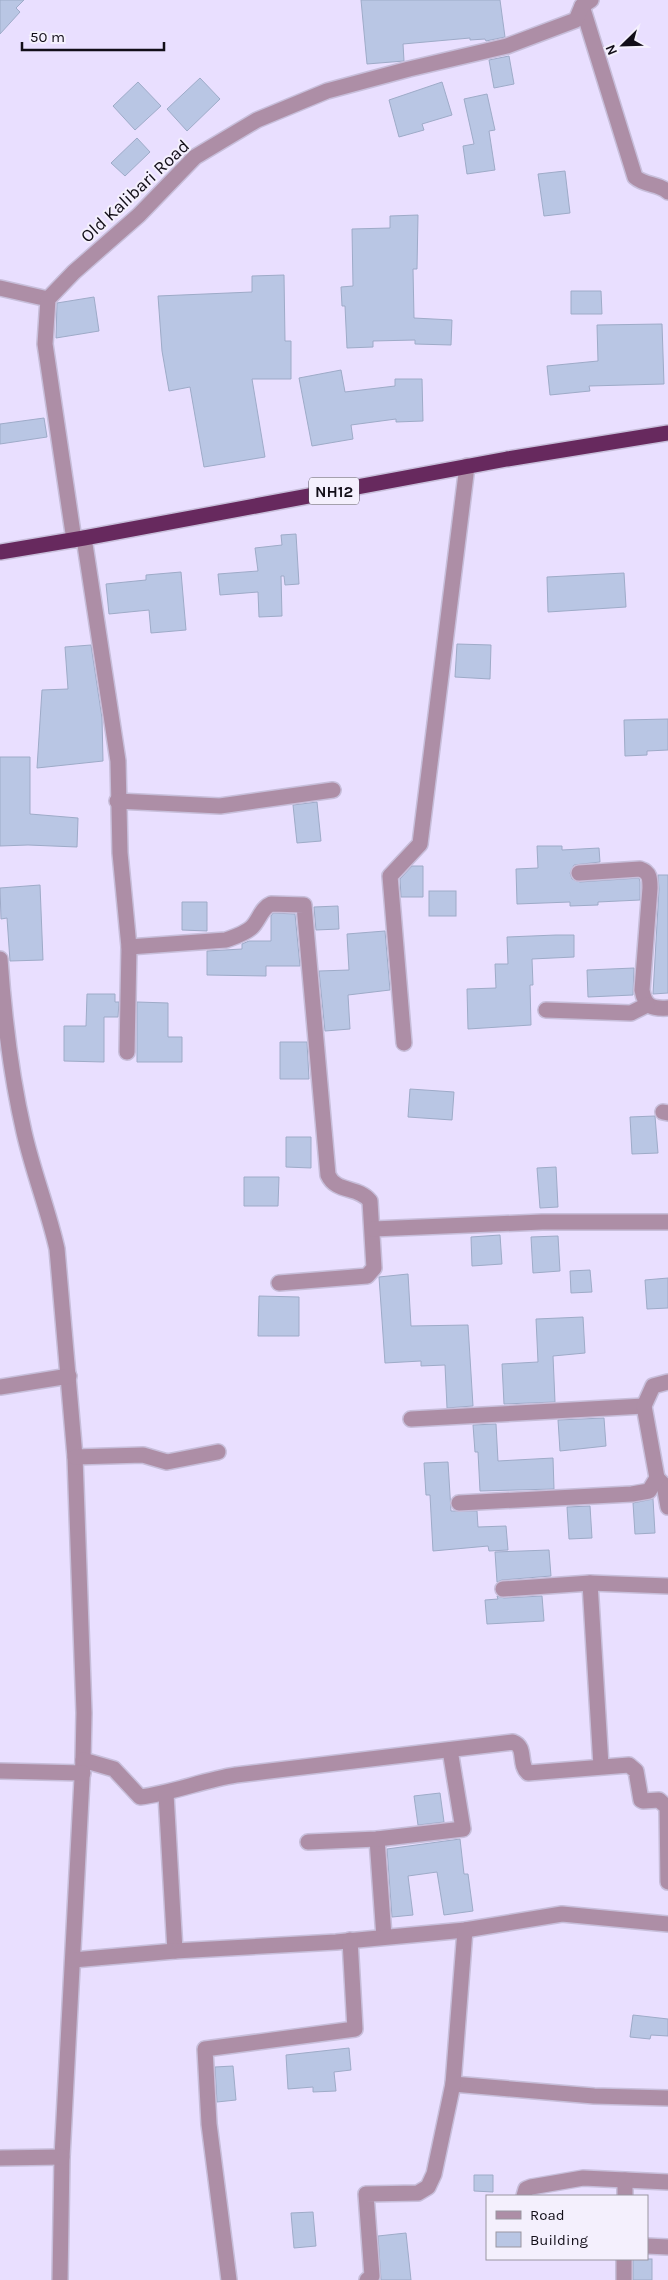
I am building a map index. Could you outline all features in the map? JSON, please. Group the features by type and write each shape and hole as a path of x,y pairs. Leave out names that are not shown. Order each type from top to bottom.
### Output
{"highway":[{"name":"NH12","path":"0,552 79,539 467,466 668,433"}],"street":[{"path":"586,3 635,177 641,182 663,188 668,192"},
{"name":"Old Kalibari Road","path":"48,299 74,272 139,215 195,158 257,120 327,91 409,69 508,46 576,20 586,3"},
{"path":"0,288 48,299 45,344 118,761 120,853 129,947 127,1052"},
{"path":"404,1043 390,876 420,844 467,466"},
{"path":"118,800 220,806 333,790"},
{"path":"579,874 640,869 646,871 650,876 642,990 643,999 647,1006"},
{"path":"129,947 226,940 239,936 252,928 266,906 271,904 304,905 328,1175 331,1182 337,1186 366,1196 370,1201 372,1209 374,1268 372,1273 359,1276 279,1283"},
{"path":"0,959 2,998 23,1130 57,1249 75,1457 84,1713 83,1766 62,2157 60,2280"},
{"path":"546,1010 632,1012 647,1006 656,1009 668,1008"},
{"path":"373,1229 552,1222 668,1222"},
{"path":"0,1387 68,1376"},
{"path":"668,1382 653,1386 644,1406 657,1478 664,1485 668,1507"},
{"path":"411,1419 644,1406"},
{"path":"75,1457 143,1455 167,1462 218,1452"},
{"path":"459,1503 641,1494 649,1491 657,1478"},
{"path":"503,1589 590,1584 668,1586"},
{"path":"590,1584 601,1766"},
{"path":"0,1771 83,1766 114,1769 140,1797 166,1794 218,1778 513,1742 521,1748 523,1766 528,1773 601,1766 629,1765 634,1767 641,1800 644,1802 659,1800 667,1807 668,1882"},
{"path":"308,1842 377,1839 463,1829 450,1750"},
{"path":"166,1794 175,1951"},
{"path":"377,1839 384,1937"},
{"path":"73,1960 465,1930 562,1914 668,1924"},
{"path":"367,2280 372,2276 366,2194 418,2192 428,2187 434,2174 453,2084 465,1930"},
{"path":"228,2280 210,2124 205,2049 355,2029 350,1940"},
{"path":"453,2084 594,2096 668,2098"},
{"path":"0,2158 62,2157"},
{"path":"524,2195 526,2189 532,2187 583,2178 668,2182"},
{"path":"625,2180 625,2195"},
{"path":"648,2246 668,2247"},
{"path":"624,2260 624,2280"}],"building":[{"path":"0,0 24,0 16,8 20,12 0,34"},
{"path":"361,0 500,0 505,37 486,41 485,39 470,40 470,38 403,44 404,61 367,64"},
{"path":"509,56 514,84 494,88 489,60"},
{"path":"200,78 220,99 187,131 167,109"},
{"path":"138,82 161,106 135,130 113,106"},
{"path":"442,82 452,115 422,124 424,130 399,137 389,100"},
{"path":"487,94 495,130 489,131 495,170 467,174 463,146 474,144 464,99"},
{"path":"137,138 150,152 125,176 111,163"},
{"path":"565,171 570,213 544,216 538,174"},
{"path":"418,215 417,269 413,269 414,318 452,320 451,345 415,344 415,340 373,341 373,347 347,348 345,306 342,306 341,287 353,286 352,229 390,228 390,216"},
{"path":"284,275 285,341 291,341 291,379 252,379 265,457 204,467 190,387 169,391 162,351 158,296 252,292 252,276"},
{"path":"571,291 601,291 602,314 571,314"},
{"path":"94,297 99,331 56,338 57,303"},
{"path":"662,324 664,384 589,386 590,391 550,395 547,366 598,361 597,325"},
{"path":"341,370 345,392 395,386 395,379 422,379 423,421 396,422 396,419 351,425 353,439 312,446 299,378"},
{"path":"44,418 47,437 0,444 0,424"},
{"path":"296,534 299,584 285,585 284,576 281,576 282,616 259,617 258,592 220,595 218,574 258,571 255,548 282,545 281,535"},
{"path":"181,572 186,630 151,633 149,610 109,614 106,584 146,580 146,575"},
{"path":"624,573 626,607 548,612 547,577"},
{"path":"457,644 491,645 490,679 455,677"},
{"path":"91,645 102,718 103,761 37,768 42,690 68,689 65,647"},
{"path":"668,719 668,750 647,751 647,755 625,756 624,720"},
{"path":"0,757 30,757 30,814 78,818 77,847 0,846"},
{"path":"317,802 321,841 297,843 293,805"},
{"path":"537,846 562,846 562,850 599,848 600,862 574,865 570,873 572,879 580,882 639,878 640,900 598,902 598,905 570,906 570,902 517,904 516,869 538,868"},
{"path":"412,866 423,866 423,897 401,897 400,879"},
{"path":"658,875 668,875 668,993 653,994 659,889"},
{"path":"40,885 43,960 10,961 7,918 1,919 0,888"},
{"path":"429,891 456,891 456,916 429,916"},
{"path":"182,902 207,902 207,931 182,930"},
{"path":"338,906 339,929 316,930 314,907"},
{"path":"273,913 295,914 300,966 266,966 266,976 207,975 207,951 242,949 242,944 249,941 271,941 271,916"},
{"path":"385,931 390,990 348,995 350,1029 325,1031 319,971 349,970 347,934"},
{"path":"574,935 574,957 532,959 533,985 530,985 531,1025 468,1029 467,989 496,988 495,964 508,964 507,937"},
{"path":"634,968 633,995 588,997 587,970"},
{"path":"87,994 115,994 115,1002 119,1002 118,1017 104,1017 104,1062 64,1061 64,1026 86,1026"},
{"path":"137,1002 168,1003 168,1037 182,1037 182,1062 137,1062"},
{"path":"280,1042 307,1042 309,1079 280,1079"},
{"path":"410,1089 454,1092 452,1120 408,1117"},
{"path":"655,1116 658,1153 632,1154 630,1117"},
{"path":"286,1137 311,1137 311,1168 286,1167"},
{"path":"556,1167 558,1207 540,1208 537,1168"},
{"path":"244,1177 279,1177 278,1206 244,1206"},
{"path":"500,1235 502,1264 472,1266 471,1237"},
{"path":"558,1236 560,1271 533,1273 531,1237"},
{"path":"590,1270 592,1292 571,1293 570,1271"},
{"path":"408,1274 411,1326 468,1325 473,1406 447,1408 445,1365 421,1366 421,1361 385,1363 379,1277"},
{"path":"668,1278 668,1308 647,1309 645,1280"},
{"path":"259,1296 299,1297 299,1336 258,1336"},
{"path":"583,1317 585,1353 553,1356 555,1402 504,1404 502,1364 538,1362 536,1319"},
{"path":"604,1418 606,1446 560,1451 558,1420"},
{"path":"496,1424 498,1461 553,1458 554,1489 480,1491 478,1452 475,1452 473,1425"},
{"path":"448,1462 451,1511 477,1511 478,1527 506,1526 508,1550 489,1551 488,1546 433,1551 430,1495 426,1495 424,1463"},
{"path":"653,1499 655,1533 635,1534 633,1503"},
{"path":"590,1506 592,1538 569,1539 567,1507"},
{"path":"549,1550 551,1576 497,1582 495,1552"},
{"path":"497,1596 504,1598 542,1596 544,1621 487,1624 485,1600 498,1599"},
{"path":"440,1793 444,1822 418,1825 414,1796"},
{"path":"460,1839 464,1874 468,1874 473,1911 444,1915 437,1872 408,1876 413,1915 392,1917 387,1849"},
{"path":"633,2015 668,2019 668,2036 651,2035 650,2039 630,2037"},
{"path":"349,2048 351,2070 334,2072 336,2091 313,2092 313,2087 288,2089 286,2055"},
{"path":"233,2066 236,2100 217,2102 215,2067"},
{"path":"474,2175 493,2175 493,2192 474,2191"},
{"path":"313,2212 316,2246 294,2248 291,2213"},
{"path":"406,2233 411,2280 381,2280 378,2236"},
{"path":"652,2259 652,2280 633,2280 633,2260"}]}
